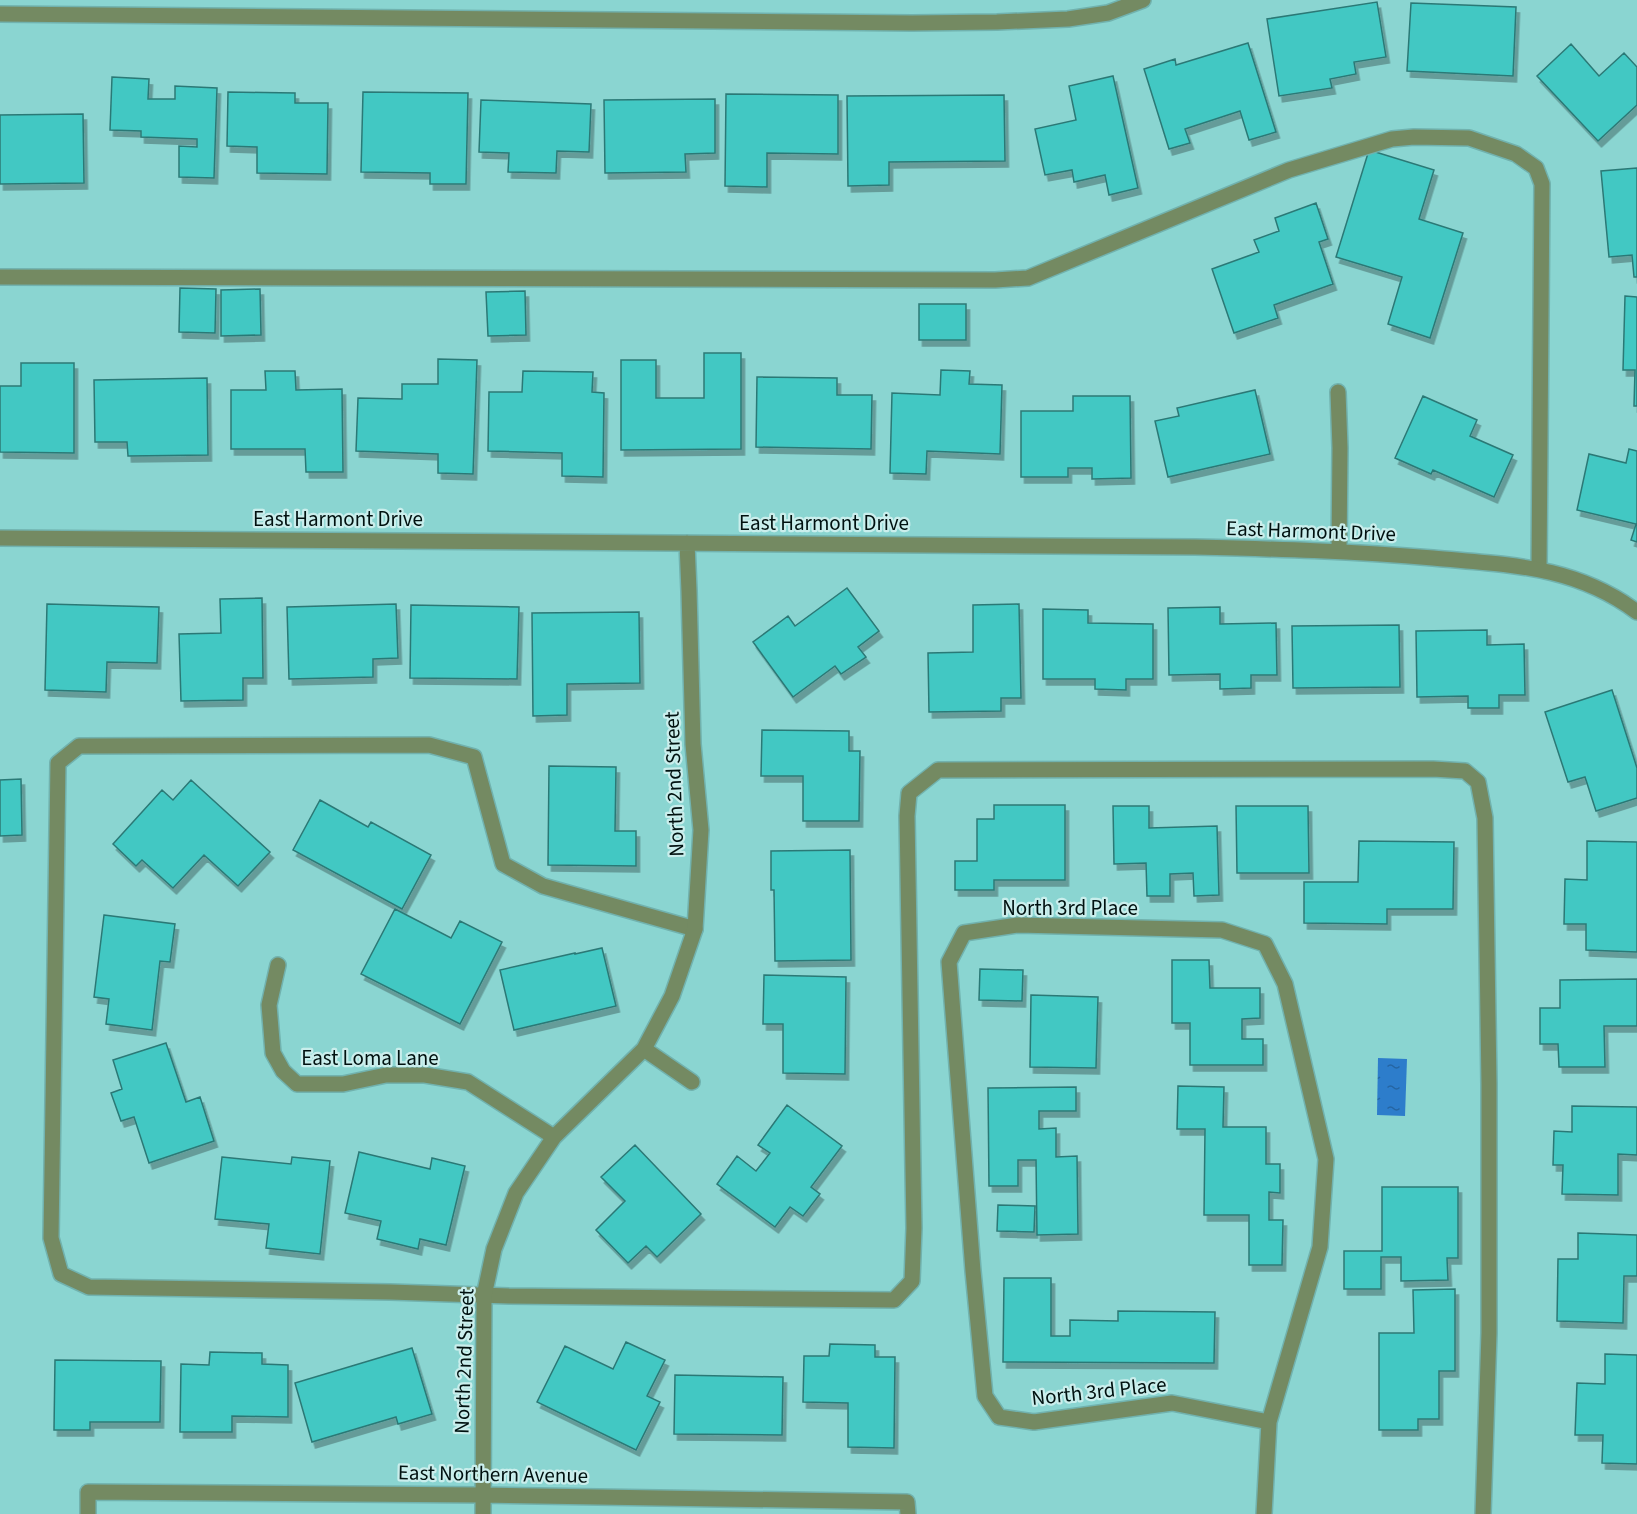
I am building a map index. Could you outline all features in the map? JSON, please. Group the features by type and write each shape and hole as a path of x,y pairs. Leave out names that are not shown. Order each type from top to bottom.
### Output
{"street":[{"path":"0,14 997,22 1078,18 1108,13 1143,0"},
{"path":"0,277 971,280 1028,278 1288,170 1392,139 1468,138 1516,154 1536,168 1542,184 1539,569"},
{"path":"1338,392 1339,551"},
{"name":"East Harmont Drive","path":"0,537 1183,547 1339,551 1539,569 1578,579 1620,599 1637,612"},
{"name":"North 2nd Street","path":"483,1514 484,1296 494,1249 516,1193 554,1137 644,1049 672,996 695,929 701,830 693,744 687,543"},
{"path":"695,929 543,886 503,864 474,757 429,745 79,746 58,763 51,1238 61,1274 89,1287 390,1292 484,1296 894,1300 912,1281 914,1228 907,816 909,793 938,770 1433,769 1465,771 1478,782 1485,818 1489,1084 1489,1333 1483,1514"},
{"name":"North 3rd Place","path":"1264,1514 1269,1422 1320,1248 1326,1159 1284,984 1265,944 1222,930 1018,925 964,933 949,962 985,1396 999,1417 1034,1422 1172,1403 1269,1422"},
{"name":"East Loma Lane","path":"278,966 269,1005 273,1053 283,1071 297,1084 343,1084 386,1075 425,1075 468,1082 554,1137"},
{"path":"644,1049 692,1082"},
{"name":"East Northern Avenue","path":"88,1514 88,1492 482,1495 908,1502 908,1514"}],"water":[{"path":"1378,1058 1407,1059 1405,1116 1377,1115"}],"building":[{"path":"1377,2 1386,57 1354,62 1356,74 1330,79 1332,88 1279,96 1267,19"},
{"path":"1411,3 1516,7 1513,76 1407,71"},
{"path":"1248,43 1276,132 1249,140 1240,111 1185,129 1190,143 1169,149 1144,69 1175,59 1176,65"},
{"path":"1571,44 1599,76 1624,53 1637,67 1637,105 1598,141 1537,76"},
{"path":"1113,76 1138,188 1109,195 1105,175 1074,182 1072,170 1045,175 1035,129 1076,120 1069,86"},
{"path":"112,77 149,79 148,99 175,99 175,86 217,88 214,178 179,177 179,146 197,147 197,139 141,137 141,131 110,130"},
{"path":"228,92 295,93 295,103 328,103 327,174 257,173 257,147 227,146"},
{"path":"363,92 468,93 466,184 430,184 430,173 361,172"},
{"path":"726,94 838,95 838,154 767,153 767,187 725,186"},
{"path":"1004,95 1005,161 889,162 889,185 848,186 847,96"},
{"path":"715,99 715,153 685,154 686,172 605,173 604,100"},
{"path":"481,100 591,104 589,152 557,151 556,173 508,172 509,153 479,152"},
{"path":"83,114 84,183 0,184 0,115"},
{"path":"1369,150 1434,170 1419,219 1463,233 1430,338 1388,324 1402,277 1336,257"},
{"path":"1637,168 1637,277 1634,277 1632,255 1609,257 1601,171"},
{"path":"1316,203 1328,239 1319,242 1333,284 1274,305 1278,318 1234,333 1212,269 1259,252 1254,240 1279,231 1275,218"},
{"path":"180,288 216,289 215,333 179,332"},
{"path":"260,289 261,335 221,336 221,290"},
{"path":"525,291 526,335 488,336 486,292"},
{"path":"1625,296 1637,297 1637,406 1634,406 1635,370 1623,370"},
{"path":"919,304 966,304 966,340 919,340"},
{"path":"704,353 741,353 741,449 621,450 621,360 656,360 656,398 704,398"},
{"path":"438,359 477,360 473,474 438,473 438,454 356,451 358,398 402,399 402,384 438,384"},
{"path":"21,363 74,363 74,453 0,452 0,386 21,386"},
{"path":"941,370 970,371 969,384 1002,385 1000,454 927,451 926,474 890,473 892,393 940,395"},
{"path":"265,371 295,371 296,390 342,389 343,472 306,472 305,449 231,449 231,390 266,390"},
{"path":"523,371 593,372 592,392 604,393 603,477 562,476 562,453 488,451 489,392 522,392"},
{"path":"757,377 837,378 837,395 872,395 871,449 756,447"},
{"path":"207,378 208,455 128,456 127,442 95,442 94,380"},
{"path":"1255,390 1270,454 1168,477 1155,421 1179,416 1177,408"},
{"path":"1073,396 1130,396 1131,478 1092,479 1092,468 1068,468 1068,477 1021,477 1021,411 1073,411"},
{"path":"1423,396 1477,420 1470,436 1513,455 1494,497 1433,470 1431,474 1395,458"},
{"path":"1629,449 1637,451 1637,542 1631,540 1636,524 1577,510 1589,454 1626,463"},
{"path":"847,588 879,631 858,647 866,657 841,674 835,666 793,697 753,642 788,616 795,626"},
{"path":"262,598 263,678 243,678 243,700 181,701 179,634 221,633 220,599"},
{"path":"47,604 159,607 157,663 107,662 106,692 45,690"},
{"path":"396,604 398,658 373,659 373,677 289,679 287,607"},
{"path":"1019,604 1021,698 1001,698 1001,711 929,712 928,653 973,652 973,605"},
{"path":"411,605 519,607 517,679 410,678"},
{"path":"1220,607 1220,624 1276,623 1277,675 1251,675 1251,688 1220,689 1220,674 1169,675 1168,608"},
{"path":"1043,609 1088,610 1088,623 1153,624 1153,679 1126,679 1126,690 1095,689 1095,679 1043,679"},
{"path":"639,612 640,683 567,684 567,715 533,716 532,613"},
{"path":"1399,625 1400,687 1293,688 1292,626"},
{"path":"1487,630 1487,645 1524,644 1525,695 1499,695 1499,708 1468,708 1468,696 1417,697 1416,631"},
{"path":"1612,690 1637,768 1637,798 1596,811 1585,777 1568,782 1545,712"},
{"path":"762,730 849,731 849,751 860,751 859,821 803,821 803,776 761,776"},
{"path":"549,766 616,767 615,831 636,831 636,866 548,865"},
{"path":"21,779 22,835 0,836 0,780"},
{"path":"191,780 270,852 238,886 204,855 173,888 142,860 136,866 113,844 162,790 173,800"},
{"path":"320,800 368,827 371,822 431,855 402,909 293,850"},
{"path":"994,805 1065,805 1065,880 994,880 994,890 955,890 955,861 977,861 977,819 994,819"},
{"path":"1113,806 1149,806 1149,828 1217,826 1219,895 1194,896 1193,873 1170,874 1170,896 1147,896 1146,863 1114,864"},
{"path":"1236,806 1308,806 1309,873 1237,873"},
{"path":"1359,841 1454,842 1453,909 1387,909 1387,924 1304,923 1304,882 1358,882"},
{"path":"1587,841 1637,842 1637,952 1586,950 1586,924 1564,924 1565,879 1587,880"},
{"path":"850,850 851,960 775,961 771,851"},
{"path":"395,909 451,938 460,921 502,942 460,1024 361,974"},
{"path":"104,915 175,924 170,962 160,961 152,1030 106,1024 109,999 94,997"},
{"path":"602,948 616,1006 514,1030 500,970"},
{"path":"1172,960 1209,960 1210,988 1260,988 1260,1018 1242,1019 1242,1039 1263,1039 1263,1065 1190,1065 1190,1023 1172,1023"},
{"path":"980,969 1023,970 1022,1001 979,1000"},
{"path":"764,975 846,977 845,1074 783,1073 783,1024 763,1024"},
{"path":"1637,979 1637,1026 1604,1026 1605,1067 1559,1067 1558,1044 1540,1044 1540,1008 1560,1008 1560,980"},
{"path":"1031,995 1098,997 1096,1068 1030,1067"},
{"path":"166,1043 186,1102 200,1097 214,1141 149,1163 134,1117 121,1121 111,1093 122,1089 113,1060"},
{"path":"1178,1086 1224,1087 1223,1127 1266,1127 1266,1164 1280,1164 1280,1193 1269,1192 1269,1220 1283,1220 1282,1265 1249,1265 1249,1215 1204,1215 1205,1129 1177,1129"},
{"path":"1076,1087 1076,1111 1039,1111 1039,1129 1056,1128 1056,1157 1077,1156 1078,1234 1037,1235 1036,1160 1018,1160 1018,1186 989,1186 988,1088"},
{"path":"787,1105 842,1146 811,1187 820,1194 803,1216 790,1207 775,1227 717,1184 737,1156 756,1171 770,1153 758,1145"},
{"path":"1572,1106 1637,1107 1637,1155 1618,1154 1618,1195 1562,1194 1563,1165 1553,1165 1554,1131 1572,1132"},
{"path":"635,1145 701,1214 657,1257 646,1246 628,1263 596,1230 625,1201 601,1177"},
{"path":"359,1152 430,1169 432,1158 465,1166 446,1245 420,1239 418,1249 377,1239 381,1221 345,1213"},
{"path":"222,1157 291,1164 292,1157 330,1161 320,1254 266,1248 269,1224 215,1219"},
{"path":"1382,1187 1458,1187 1458,1258 1447,1258 1448,1280 1401,1281 1401,1257 1381,1257 1381,1289 1344,1289 1344,1251 1382,1251"},
{"path":"998,1205 1035,1206 1034,1232 997,1231"},
{"path":"1578,1233 1637,1235 1637,1276 1624,1276 1623,1323 1557,1321 1558,1259 1578,1259"},
{"path":"1004,1278 1051,1278 1051,1336 1070,1336 1070,1320 1118,1321 1118,1311 1215,1312 1214,1363 1003,1362"},
{"path":"1455,1289 1455,1371 1439,1371 1439,1419 1418,1419 1418,1430 1379,1430 1379,1333 1414,1333 1413,1290"},
{"path":"626,1342 665,1360 647,1396 660,1402 636,1450 537,1402 565,1346 613,1369"},
{"path":"830,1344 875,1345 875,1357 895,1357 894,1448 848,1447 848,1403 803,1402 804,1356 829,1356"},
{"path":"412,1348 432,1414 398,1424 396,1417 312,1442 295,1383"},
{"path":"210,1352 262,1353 262,1364 288,1365 288,1417 232,1416 232,1432 180,1432 181,1364 209,1365"},
{"path":"1605,1354 1637,1355 1637,1464 1602,1463 1603,1435 1575,1435 1577,1383 1605,1384"},
{"path":"55,1360 161,1361 160,1422 90,1422 90,1430 54,1430"},
{"path":"675,1375 783,1377 782,1435 674,1434"}]}
